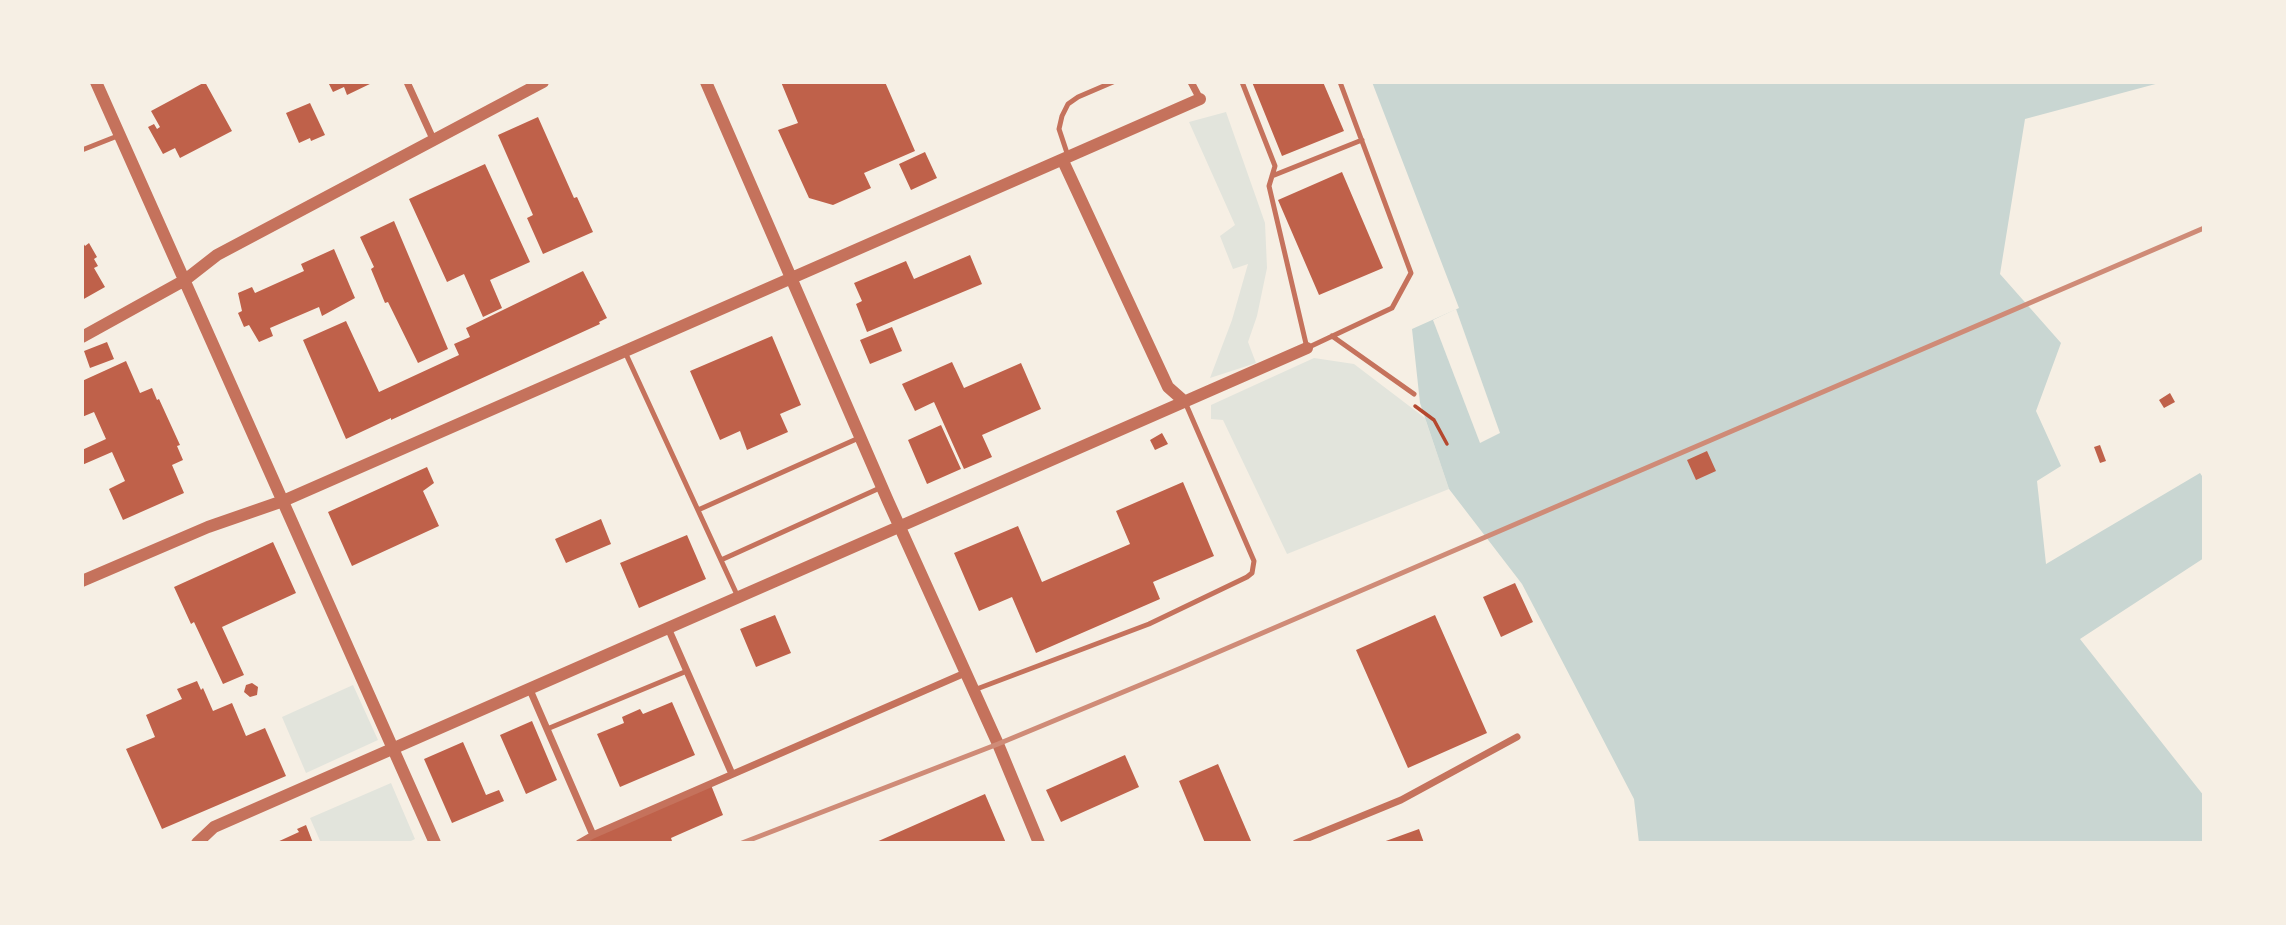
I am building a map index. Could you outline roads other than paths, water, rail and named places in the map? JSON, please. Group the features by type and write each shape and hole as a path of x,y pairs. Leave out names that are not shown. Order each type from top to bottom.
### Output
{"street":[{"path":"96,82 435,843"},
{"path":"407,82 434,141"},
{"path":"82,337 185,279 217,255 543,82"},
{"path":"706,82 882,487 998,744 1039,843"},
{"path":"82,581 208,527 283,501 1200,100 1191,82"},
{"path":"1066,160 1168,387 1185,402"},
{"path":"197,843 214,827 1307,348"},
{"path":"668,628 733,774"},
{"path":"579,843 965,673"},
{"path":"530,690 593,835"},
{"path":"1296,843 1419,791 1517,737"}],"lane":[{"path":"1066,160 1059,128 1068,104 1113,82"},
{"path":"1242,82 1275,166 1269,186 1307,348 1392,308 1411,273 1340,82"},
{"path":"82,150 120,135"},
{"path":"1272,176 1362,140"},
{"path":"1332,336 1414,394"},
{"path":"625,352 738,597"},
{"path":"974,691 1149,624 1247,578 1252,573 1254,561 1185,402"},
{"path":"698,510 861,437"},
{"path":"721,559 882,487"},
{"path":"547,729 687,671"}],"railway":[{"path":"742,843 998,744 1181,668 2204,228"}]}
